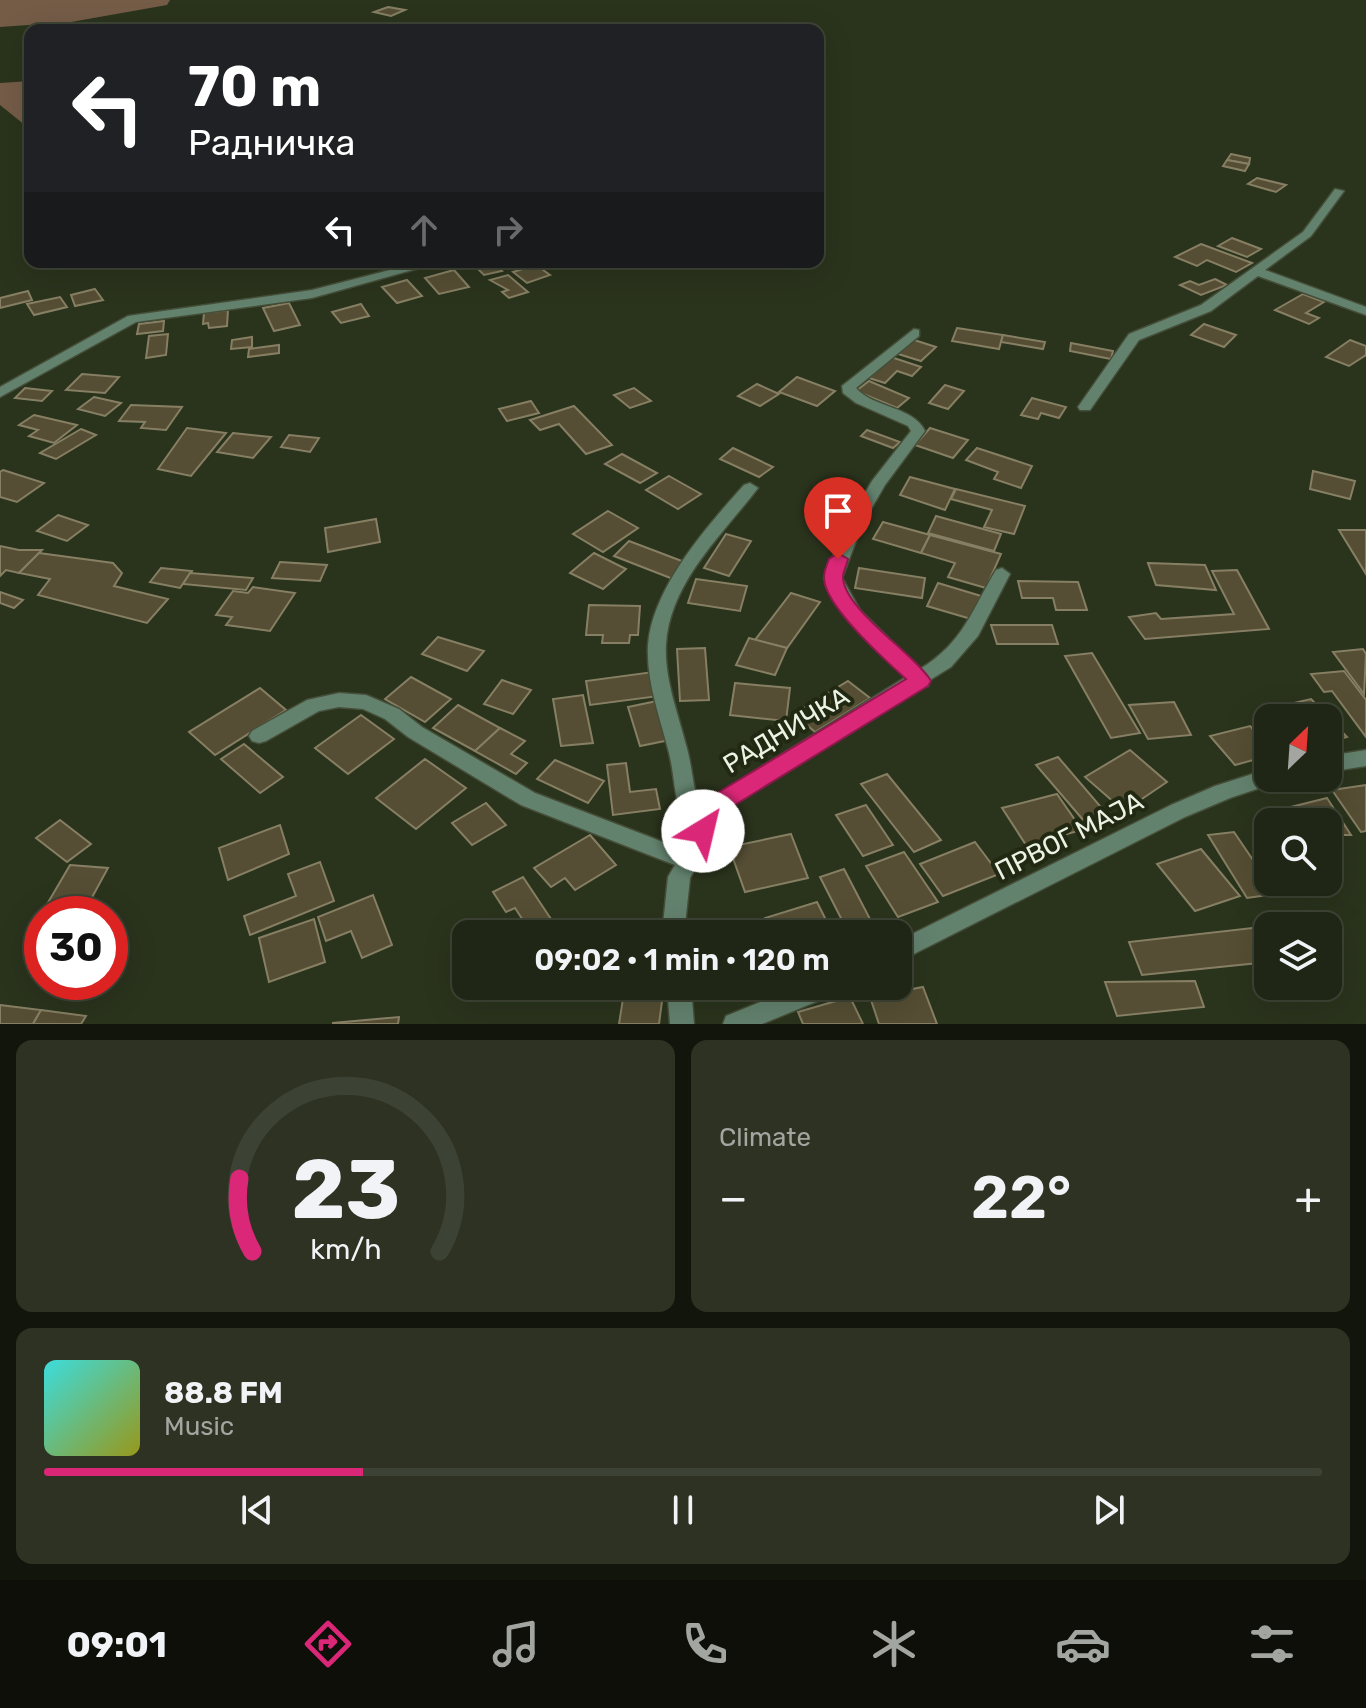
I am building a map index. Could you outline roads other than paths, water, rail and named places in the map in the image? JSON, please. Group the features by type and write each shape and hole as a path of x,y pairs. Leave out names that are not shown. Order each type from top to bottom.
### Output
{"street":[{"path":"1085,407 1134,337 1199,312 1307,234 1339,191"},
{"path":"0,393 133,319 312,294 412,268"},
{"path":"1256,271 1366,311"},
{"path":"914,333 849,386 848,390 861,400 914,423 918,431 878,484 855,523 833,578 853,614 921,681"},
{"path":"703,831 691,819 688,807 683,767 659,672 659,630 672,597 702,549 750,488"},
{"name":"РАДНИЧКА","path":"674,920 679,877 722,802 921,681 962,646 989,605 1002,574"},
{"path":"259,736 314,705 339,700 366,702 392,714 425,738 528,799 687,860"},
{"path":"1342,762 1366,758"},
{"name":"ПРВОГ МАЈА","path":"912,945 1137,831 1254,783"},
{"path":"680,1000 682,1024"},
{"path":"735,1024 793,1000"}]}
